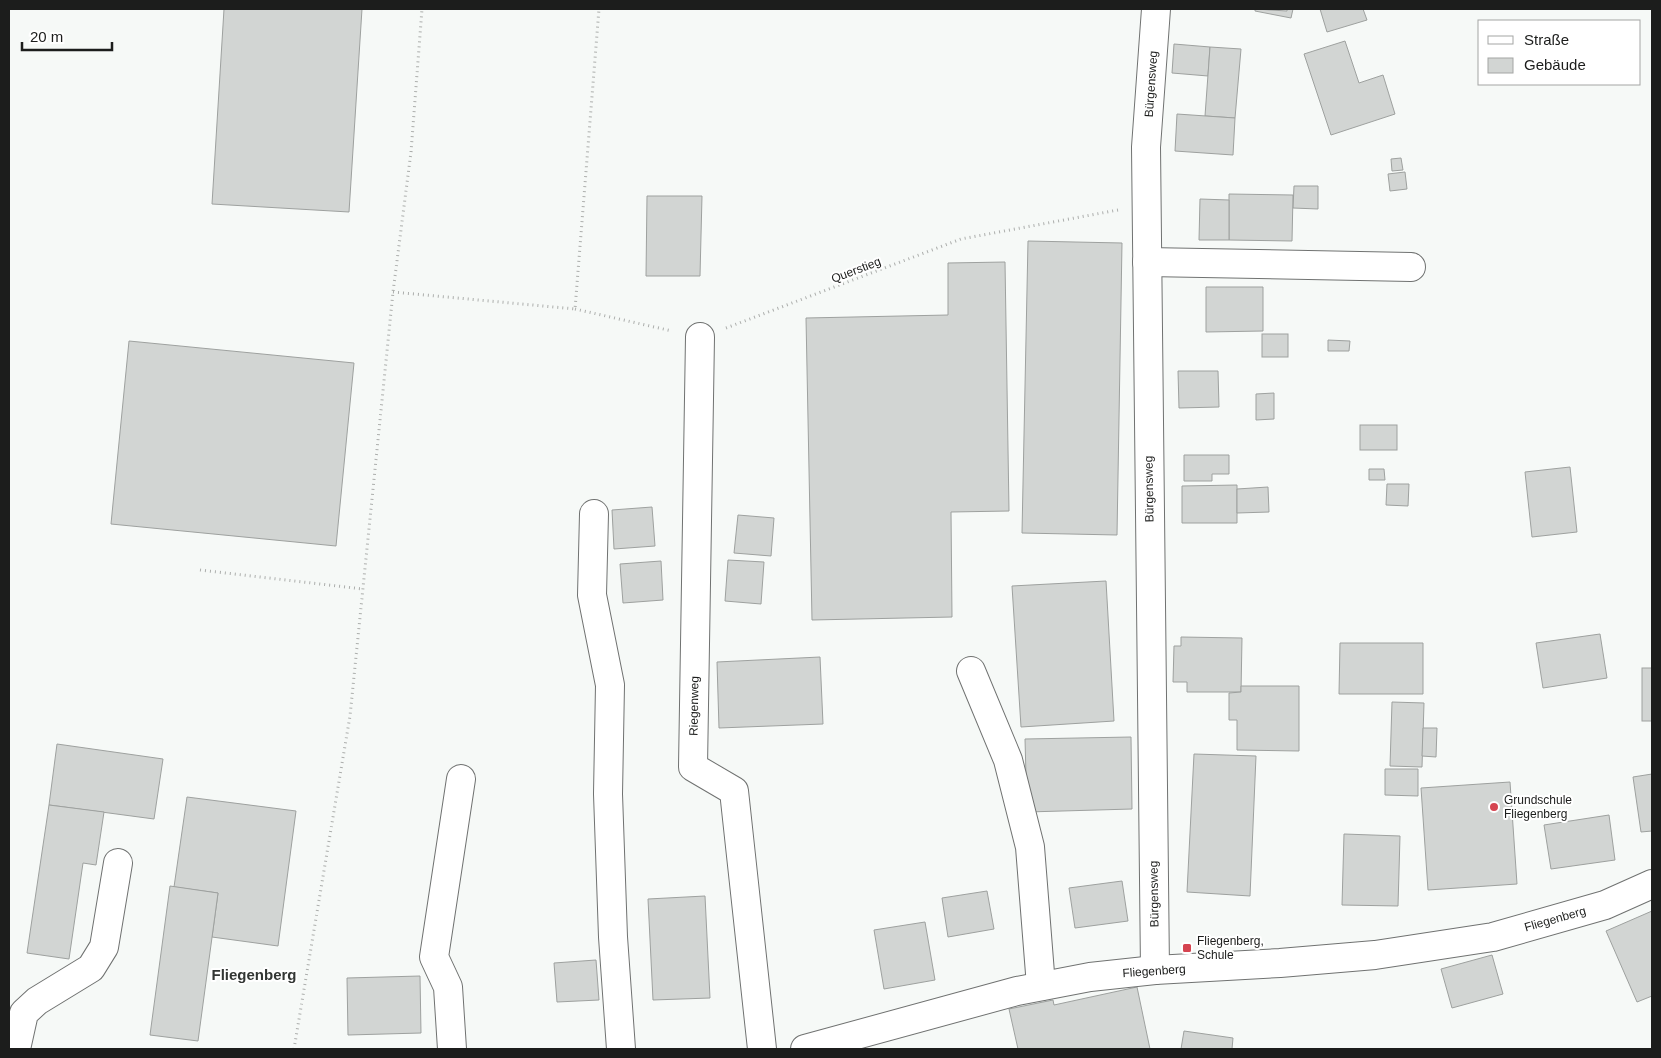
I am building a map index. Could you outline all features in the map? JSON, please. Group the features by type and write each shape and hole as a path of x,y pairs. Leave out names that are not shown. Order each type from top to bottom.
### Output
{"street":[{"name":"Bürgensweg","path":"1155,970 1146,147 1156,9"},
{"path":"1147,262 1411,267"},
{"name":"Riegenweg","path":"700,337 693,767 734,791 762,1049"},
{"path":"594,514 592,595 610,685 608,794 613,937 621,1049"},
{"path":"971,672 1008,760 1030,848 1041,986"},
{"path":"452,1049 448,987 434,957 461,779"},
{"path":"16,1049 24,1013 37,1000 91,968 104,947 118,863"},
{"name":"Fliegenberg","path":"805,1049 929,1014 1041,986 1090,977 1155,970 1280,964 1375,955 1494,937 1605,905 1652,884"}],"path":[{"path":"294,1049 350,716 394,292 411,152 422,9"},
{"path":"575,309 599,9"},
{"name":"Querstieg","path":"700,337 961,240 1147,205"},
{"path":"394,292 575,309 700,337"},
{"path":"200,570 363,589"}],"building":[{"path":"224,9 362,9 349,212 212,204"},
{"path":"1255,9 1287,11 1287,9 1293,9 1291,18 1255,11"},
{"path":"1320,9 1363,9 1367,20 1327,32"},
{"path":"1345,41 1359,83 1383,75 1395,114 1331,135 1304,54"},
{"path":"1174,44 1210,47 1208,76 1172,73"},
{"path":"1210,47 1241,49 1235,118 1205,116"},
{"path":"1177,114 1235,118 1233,155 1175,151"},
{"path":"1401,158 1403,170 1392,171 1391,159"},
{"path":"1405,172 1407,189 1390,191 1388,174"},
{"path":"1294,186 1318,186 1318,209 1293,208"},
{"path":"1229,194 1293,195 1292,241 1229,240"},
{"path":"647,196 702,196 700,276 646,276"},
{"path":"1200,199 1229,200 1229,240 1199,240"},
{"path":"1028,241 1122,243 1117,535 1022,533"},
{"path":"1005,262 1009,511 951,512 952,617 812,620 806,318 948,315 948,263"},
{"path":"1206,287 1263,287 1263,331 1206,332"},
{"path":"1262,334 1288,334 1288,357 1262,357"},
{"path":"1328,340 1350,341 1349,351 1328,351"},
{"path":"129,341 354,363 336,546 111,524"},
{"path":"1178,371 1218,371 1219,407 1179,408"},
{"path":"1274,393 1274,419 1256,420 1256,394"},
{"path":"1360,425 1397,425 1397,450 1360,450"},
{"path":"1184,455 1229,455 1229,474 1212,474 1212,481 1184,481"},
{"path":"1570,467 1577,532 1532,537 1525,472"},
{"path":"1369,469 1384,469 1385,480 1369,480"},
{"path":"1387,484 1409,484 1408,506 1386,505"},
{"path":"1237,485 1237,523 1182,523 1182,486"},
{"path":"1268,487 1269,512 1237,513 1237,489"},
{"path":"652,507 655,546 614,549 612,510"},
{"path":"738,515 774,518 771,556 734,553"},
{"path":"728,560 764,562 761,604 725,601"},
{"path":"661,561 663,600 623,603 620,564"},
{"path":"1106,581 1114,721 1021,727 1012,586"},
{"path":"1600,634 1607,678 1543,688 1536,643"},
{"path":"1181,637 1242,638 1241,692 1187,692 1187,682 1173,682 1174,646 1181,646"},
{"path":"1340,643 1423,643 1423,694 1339,694"},
{"path":"820,657 823,724 719,728 717,662"},
{"path":"1642,668 1652,668 1652,721 1642,721"},
{"path":"1241,686 1299,686 1299,751 1237,750 1237,720 1229,720 1229,693 1241,692"},
{"path":"1392,702 1424,703 1422,767 1390,766"},
{"path":"1423,728 1437,728 1436,757 1422,756"},
{"path":"1131,737 1132,809 1027,812 1025,739"},
{"path":"57,744 163,759 154,819 49,805"},
{"path":"1194,754 1256,756 1250,896 1187,892"},
{"path":"1385,769 1418,769 1418,796 1385,795"},
{"path":"1652,774 1652,831 1641,832 1633,777"},
{"path":"1510,782 1517,884 1428,890 1421,788"},
{"path":"187,797 296,811 278,946 212,937 218,893 174,887"},
{"path":"49,805 104,812 96,865 83,863 69,959 27,953"},
{"path":"1609,815 1615,860 1551,869 1544,825"},
{"path":"1344,834 1400,836 1398,906 1342,905"},
{"path":"1122,881 1128,921 1075,928 1069,888"},
{"path":"170,886 218,893 198,1041 150,1035"},
{"path":"987,891 994,929 948,937 942,898"},
{"path":"705,896 710,998 653,1000 648,899"},
{"path":"1652,911 1652,996 1637,1002 1606,931"},
{"path":"925,922 935,980 884,989 874,930"},
{"path":"1492,955 1503,994 1452,1008 1441,969"},
{"path":"596,960 599,1000 557,1002 554,963"},
{"path":"420,976 421,1033 348,1035 347,978"},
{"path":"1137,987 1150,1049 1018,1049 1009,1009 1053,1000 1054,1005"},
{"path":"1184,1031 1233,1038 1232,1049 1181,1049"}],"place":[{"name":"Grundschule Fliegenberg","path":"1494,807"},
{"name":"Fliegenberg, Schule","path":"1187,948"}],"district":[{"name":"Fliegenberg","path":"254,974"}]}
